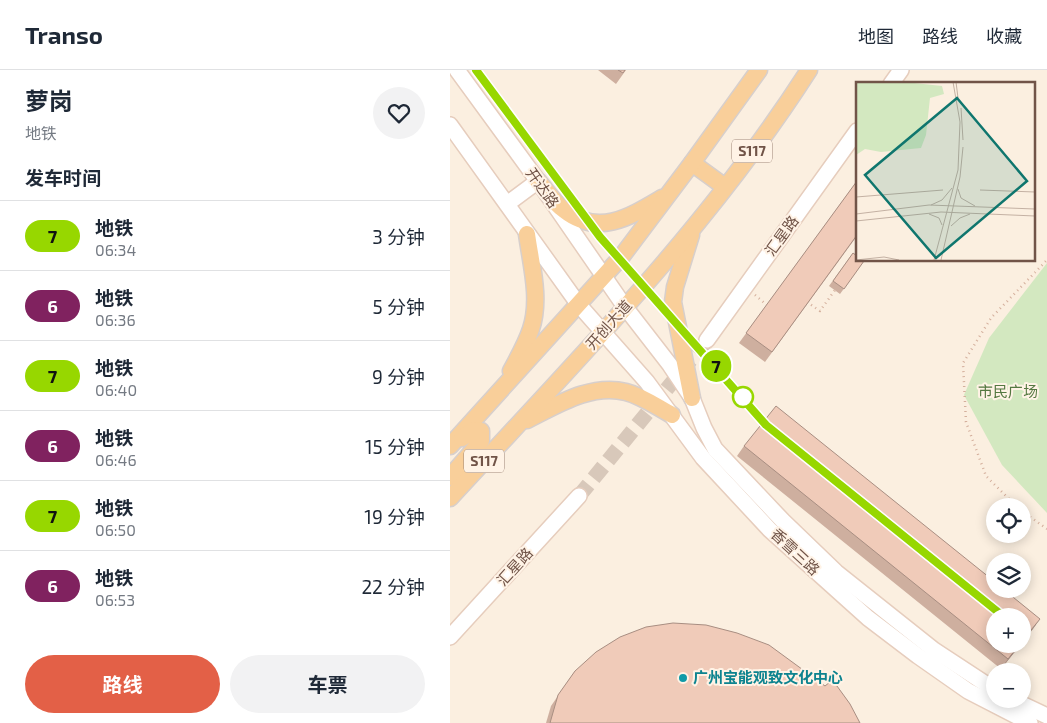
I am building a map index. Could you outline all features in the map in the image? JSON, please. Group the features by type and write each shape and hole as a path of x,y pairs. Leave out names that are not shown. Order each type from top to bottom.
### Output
{"main road":[{"name":"开达路","path":"457,70 538,181 625,307"},
{"name":"S117","path":"450,446 604,276 692,164 759,70"},
{"name":"开创大道","path":"450,498 603,333 693,230 809,70"},
{"path":"892,82 901,70"},
{"path":"450,125 578,305 603,333"},
{"name":"汇星路","path":"707,340 856,132"},
{"path":"692,164 725,187"},
{"path":"507,204 538,181 562,210 591,224 620,222 670,193"},
{"path":"692,398 673,302 675,287 693,230"},
{"path":"501,390 524,347 535,314 535,292 527,234"},
{"name":"香雪三路","path":"625,307 670,365 692,398 715,449 783,521 836,572 934,650 986,684"},
{"name":"香雪三路","path":"603,333 647,382 703,458 770,530 868,618 918,656 968,691 1030,723"},
{"path":"518,424 579,395 613,390 628,393 672,414"},
{"path":"450,446 473,430 481,431 481,441 478,446 450,477"},
{"name":"汇星路","path":"450,638 579,496"},
{"path":"1030,708 1047,716"}],"path":[{"path":"1008,498 986,476 966,422 963,363 991,318 1047,260"},
{"path":"745,287 772,309"},
{"path":"801,298 820,311 835,290"},
{"path":"1031,517 1047,529"}],"green space":[{"name":"市民广场","path":"1047,263 1047,513 1002,465 964,395 989,338"}],"building":[{"path":"856,182 856,236 772,352 746,333"},
{"path":"853,253 856,255 856,261 864,261 844,289 833,281"},
{"path":"776,406 986,575 986,598 1014,598 1026,608 986,608 986,641 744,446"},
{"path":"1031,612 1040,619 1031,630"},
{"name":"广州宝能观致文化中心","path":"673,623 706,625 737,633 769,645 825,686 830,682 837,686 850,704 860,723 550,723 558,695 575,671 596,652 620,637 646,627"},
{"path":"1001,653 1013,653 1008,659"}],"tunnel":[{"path":"579,496 707,340"}],"metro line":[{"name":"7","path":"476,70 600,237 710,359 766,425 993,608"}],"place":[{"name":"广州宝能观致文化中心","path":"683,678"}]}
